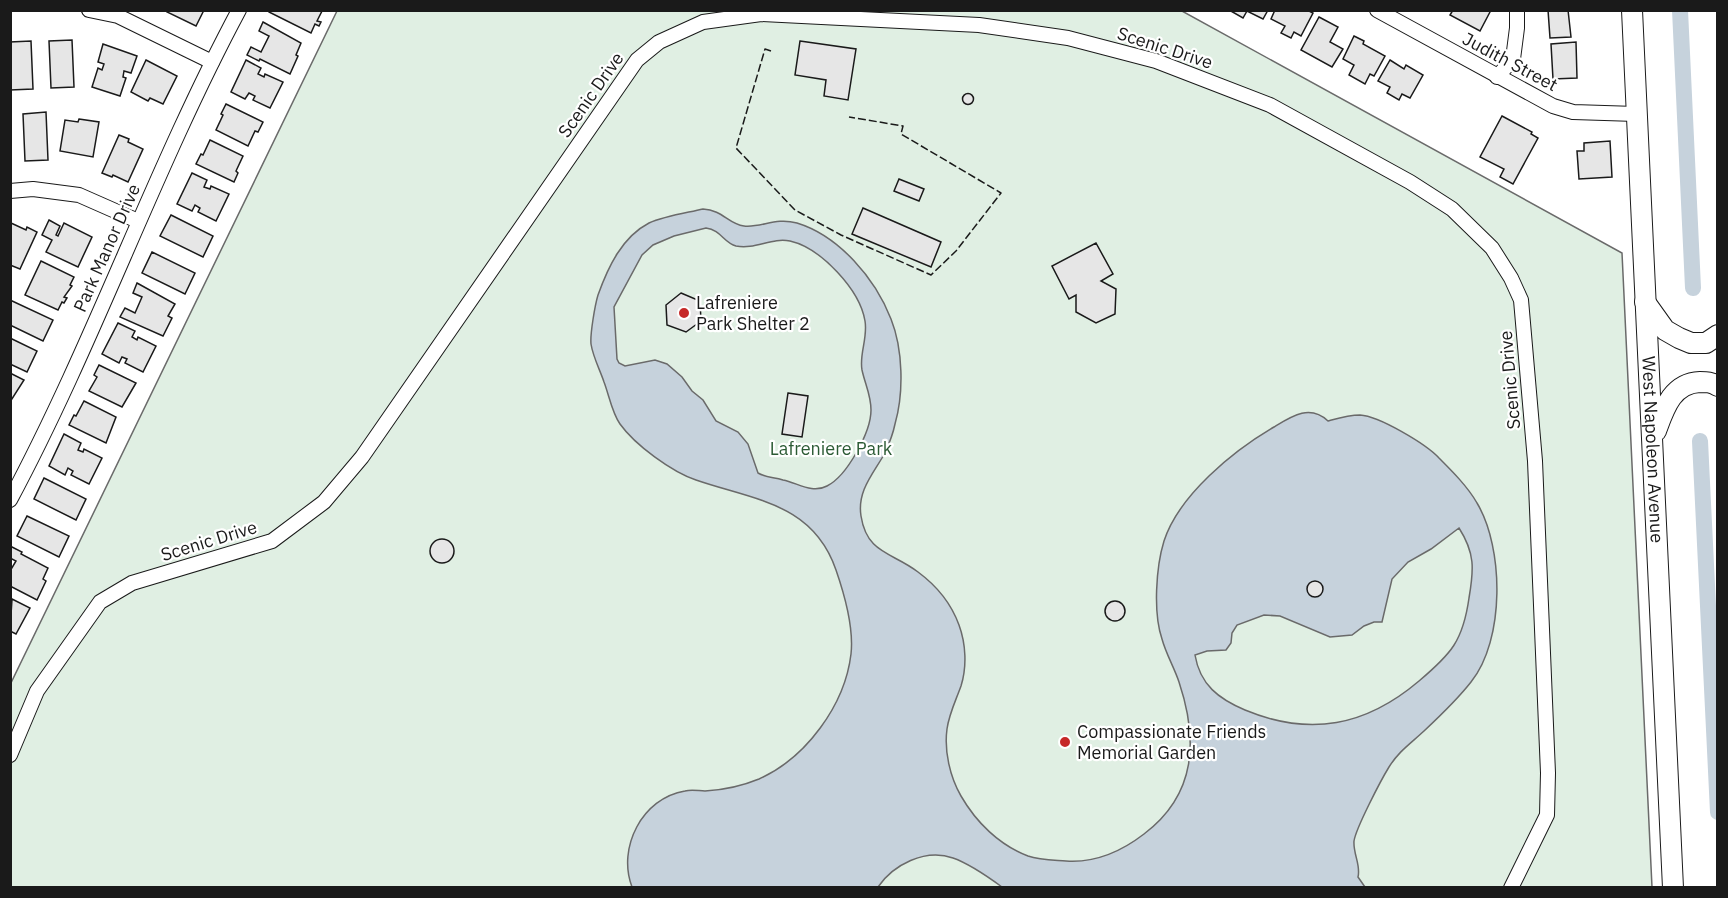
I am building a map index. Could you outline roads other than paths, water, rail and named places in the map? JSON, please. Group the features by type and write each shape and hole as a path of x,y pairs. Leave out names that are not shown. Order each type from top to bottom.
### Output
{"main road":[{"name":"West Napoleon Avenue","path":"1632,10 1673,888"},
{"path":"1645,302 1665,330 1679,338 1691,343 1706,343 1718,335"},
{"path":"1652,441 1665,406 1677,390 1692,382 1710,382 1718,386"}],"street":[{"path":"89,10 118,16 212,62"},
{"name":"Park Manor Drive","path":"10,500 44,437 138,221 212,62 239,10"},
{"name":"Judith Street","path":"1377,10 1553,106 1573,112 1636,114"},
{"path":"1497,77 1513,58 1517,10"},
{"name":"Scenic Drive","path":"10,755 37,691 100,602 132,583 272,541 324,502 362,457 637,60 659,42 703,22 761,14 979,25 1068,38 1156,61 1270,105 1410,182 1452,209 1492,248 1511,278 1521,300 1535,461 1548,773 1547,815 1511,888"},
{"path":"10,191 33,189 79,195 138,221"}],"waterway":[{"path":"1680,10 1693,288"},
{"path":"1700,441 1718,812"}],"place":[{"name":"Lafreniere Park Shelter 2","path":"684,313"},
{"name":"Compassionate Friends Memorial Garden","path":"1065,742"}],"park label":[{"name":"Lafreniere Park","path":"831,449"}]}
